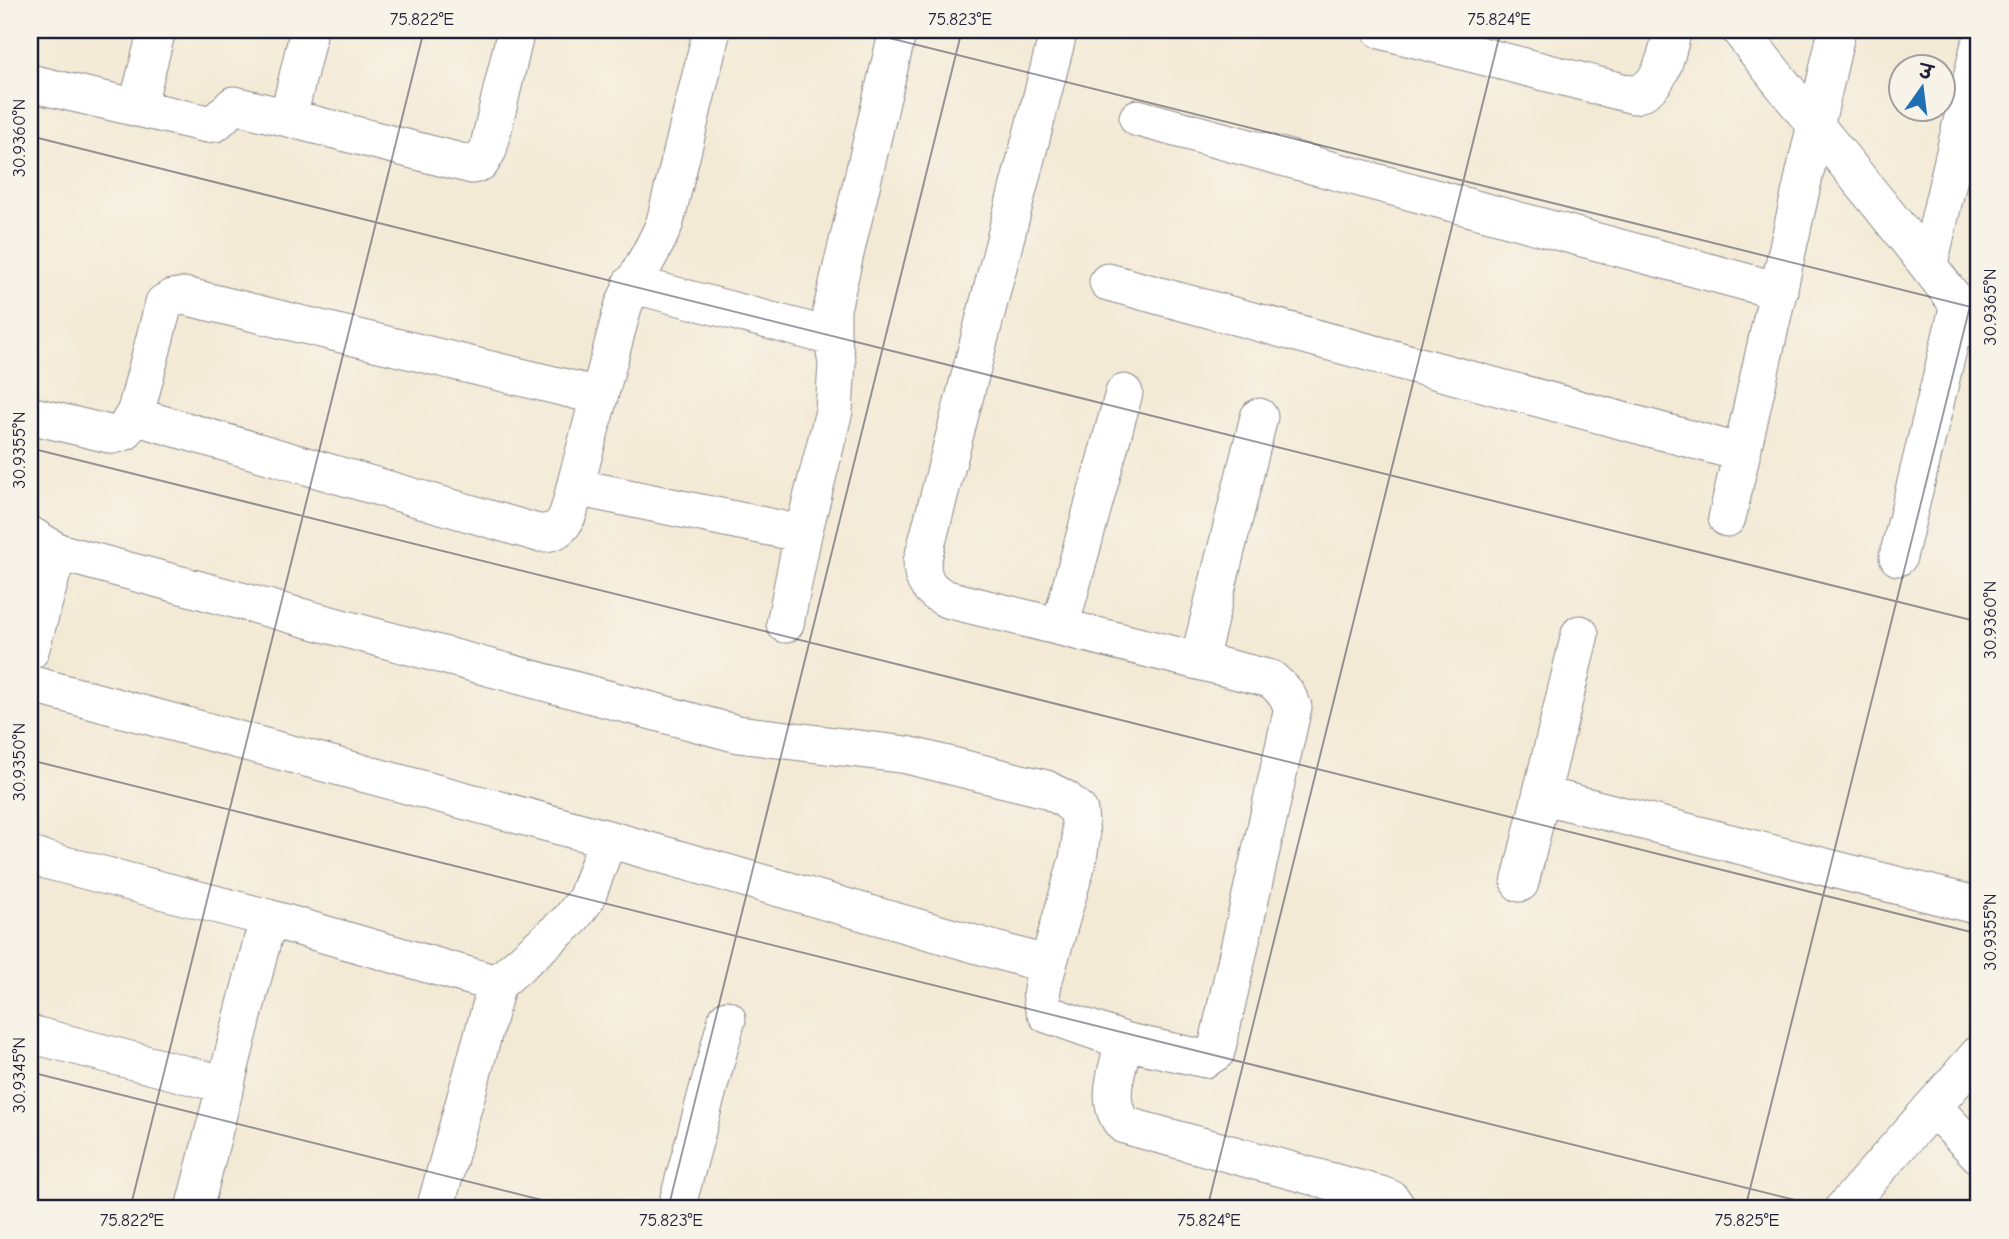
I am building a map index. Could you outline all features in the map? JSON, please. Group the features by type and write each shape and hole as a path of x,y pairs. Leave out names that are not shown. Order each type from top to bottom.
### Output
{"street":[{"path":"137,107 157,30"},
{"path":"288,118 309,30"},
{"path":"30,83 207,124 215,123 234,105 472,165 481,162 488,150 516,30"},
{"path":"134,416 538,533 549,534 564,526 631,284 657,245 665,222 712,30"},
{"path":"785,624 803,534 834,411 837,363 832,337 832,309 898,30"},
{"path":"30,651 44,544 738,734 907,755 1046,789 1065,799 1079,811 1081,838 1041,993 1041,1003 1047,1014 1124,1041 1190,1058 1205,1059 1216,1052 1293,707 1284,692 1271,679 947,599 934,593 922,574 922,562 1059,30"},
{"path":"1381,30 1460,40 1634,95 1643,93 1653,85 1673,30"},
{"path":"1740,30 1815,129 1929,264 1969,318 1898,557"},
{"path":"1727,518 1837,30"},
{"path":"1929,264 1979,48"},
{"path":"1138,118 1779,291"},
{"path":"1108,282 1742,453"},
{"path":"631,284 832,337"},
{"path":"30,415 113,436 124,432 134,416 164,303 184,296 599,396"},
{"path":"1060,627 1124,393"},
{"path":"1199,660 1259,417"},
{"path":"575,486 803,534"},
{"path":"1520,883 1580,634"},
{"path":"30,684 608,839 1048,965"},
{"path":"1541,795 1979,906"},
{"path":"435,1209 497,984 570,920 586,900 608,839"},
{"path":"30,856 268,918 497,984"},
{"path":"194,1209 268,918"},
{"path":"676,1209 727,1019"},
{"path":"30,1034 226,1085"},
{"path":"1124,1041 1112,1096 1114,1114 1124,1125 1381,1195 1391,1199 1398,1209"},
{"path":"1843,1209 1979,1054"},
{"path":"1933,1107 1979,1155"}]}
